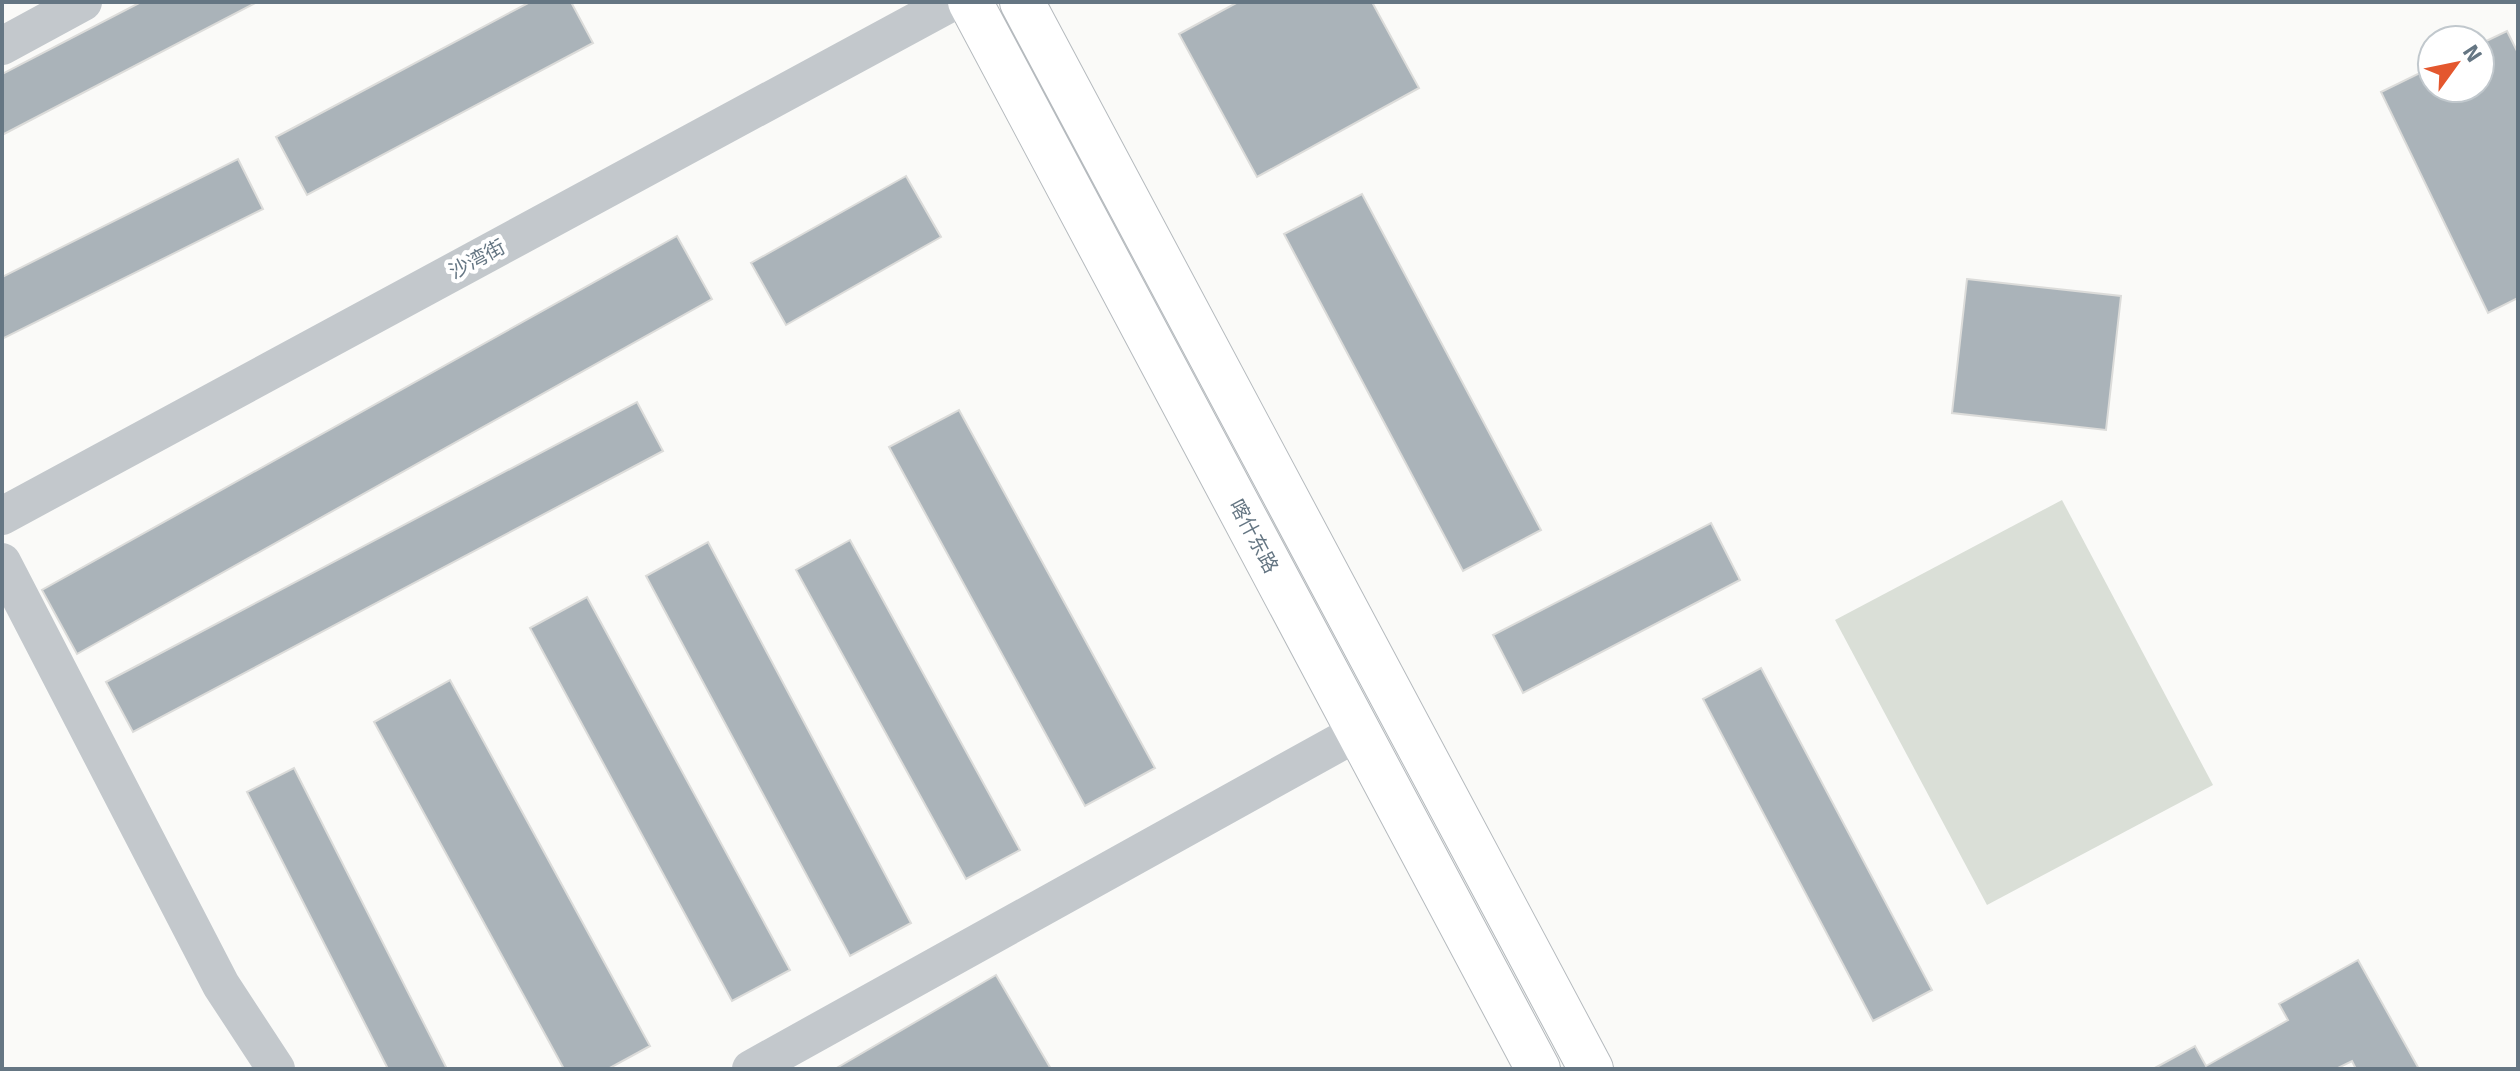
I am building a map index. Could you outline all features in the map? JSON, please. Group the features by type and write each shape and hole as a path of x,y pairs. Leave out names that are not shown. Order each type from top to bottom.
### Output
{"main road":[{"name":"喀什东路","path":"970,2 1538,1069"},
{"path":"1022,2 1591,1069"}],"street":[{"name":"沙湾街","path":"2,516 952,2"},
{"path":"2,46 74,4"},
{"path":"2,562 221,985 276,1069"},
{"path":"751,1069 1358,732"}],"shaded area":[{"path":"2062,500 2213,785 1987,905 1835,620"}],"building":[{"path":"141,2 257,2 2,135 2,74"},
{"path":"530,2 571,2 593,43 307,195 276,137"},
{"path":"1238,2 1372,2 1419,88 1257,177 1179,34"},
{"path":"2507,31 2518,53 2518,298 2488,313 2381,92 2416,75 2416,104 2496,104 2496,36"},
{"path":"238,159 263,209 2,339 2,277"},
{"path":"906,176 941,237 786,325 751,263"},
{"path":"1362,194 1541,530 1463,571 1284,234"},
{"path":"677,236 712,299 77,654 42,590"},
{"path":"1967,279 2121,296 2106,430 1952,413"},
{"path":"637,402 663,451 133,732 106,682"},
{"path":"959,410 1155,768 1085,806 889,447"},
{"path":"1711,523 1740,580 1523,693 1493,635"},
{"path":"850,540 1020,850 966,879 796,570"},
{"path":"708,542 911,923 850,956 646,576"},
{"path":"587,597 790,970 732,1001 530,628"},
{"path":"1761,668 1932,990 1873,1021 1703,699"},
{"path":"450,680 650,1046 608,1069 564,1069 374,722"},
{"path":"294,768 447,1069 388,1069 247,792"},
{"path":"2358,960 2419,1069 2356,1069 2352,1061 2336,1069 2153,1069 2195,1046 2206,1066 2288,1020 2279,1004"},
{"path":"996,975 1051,1069 835,1069"}]}
